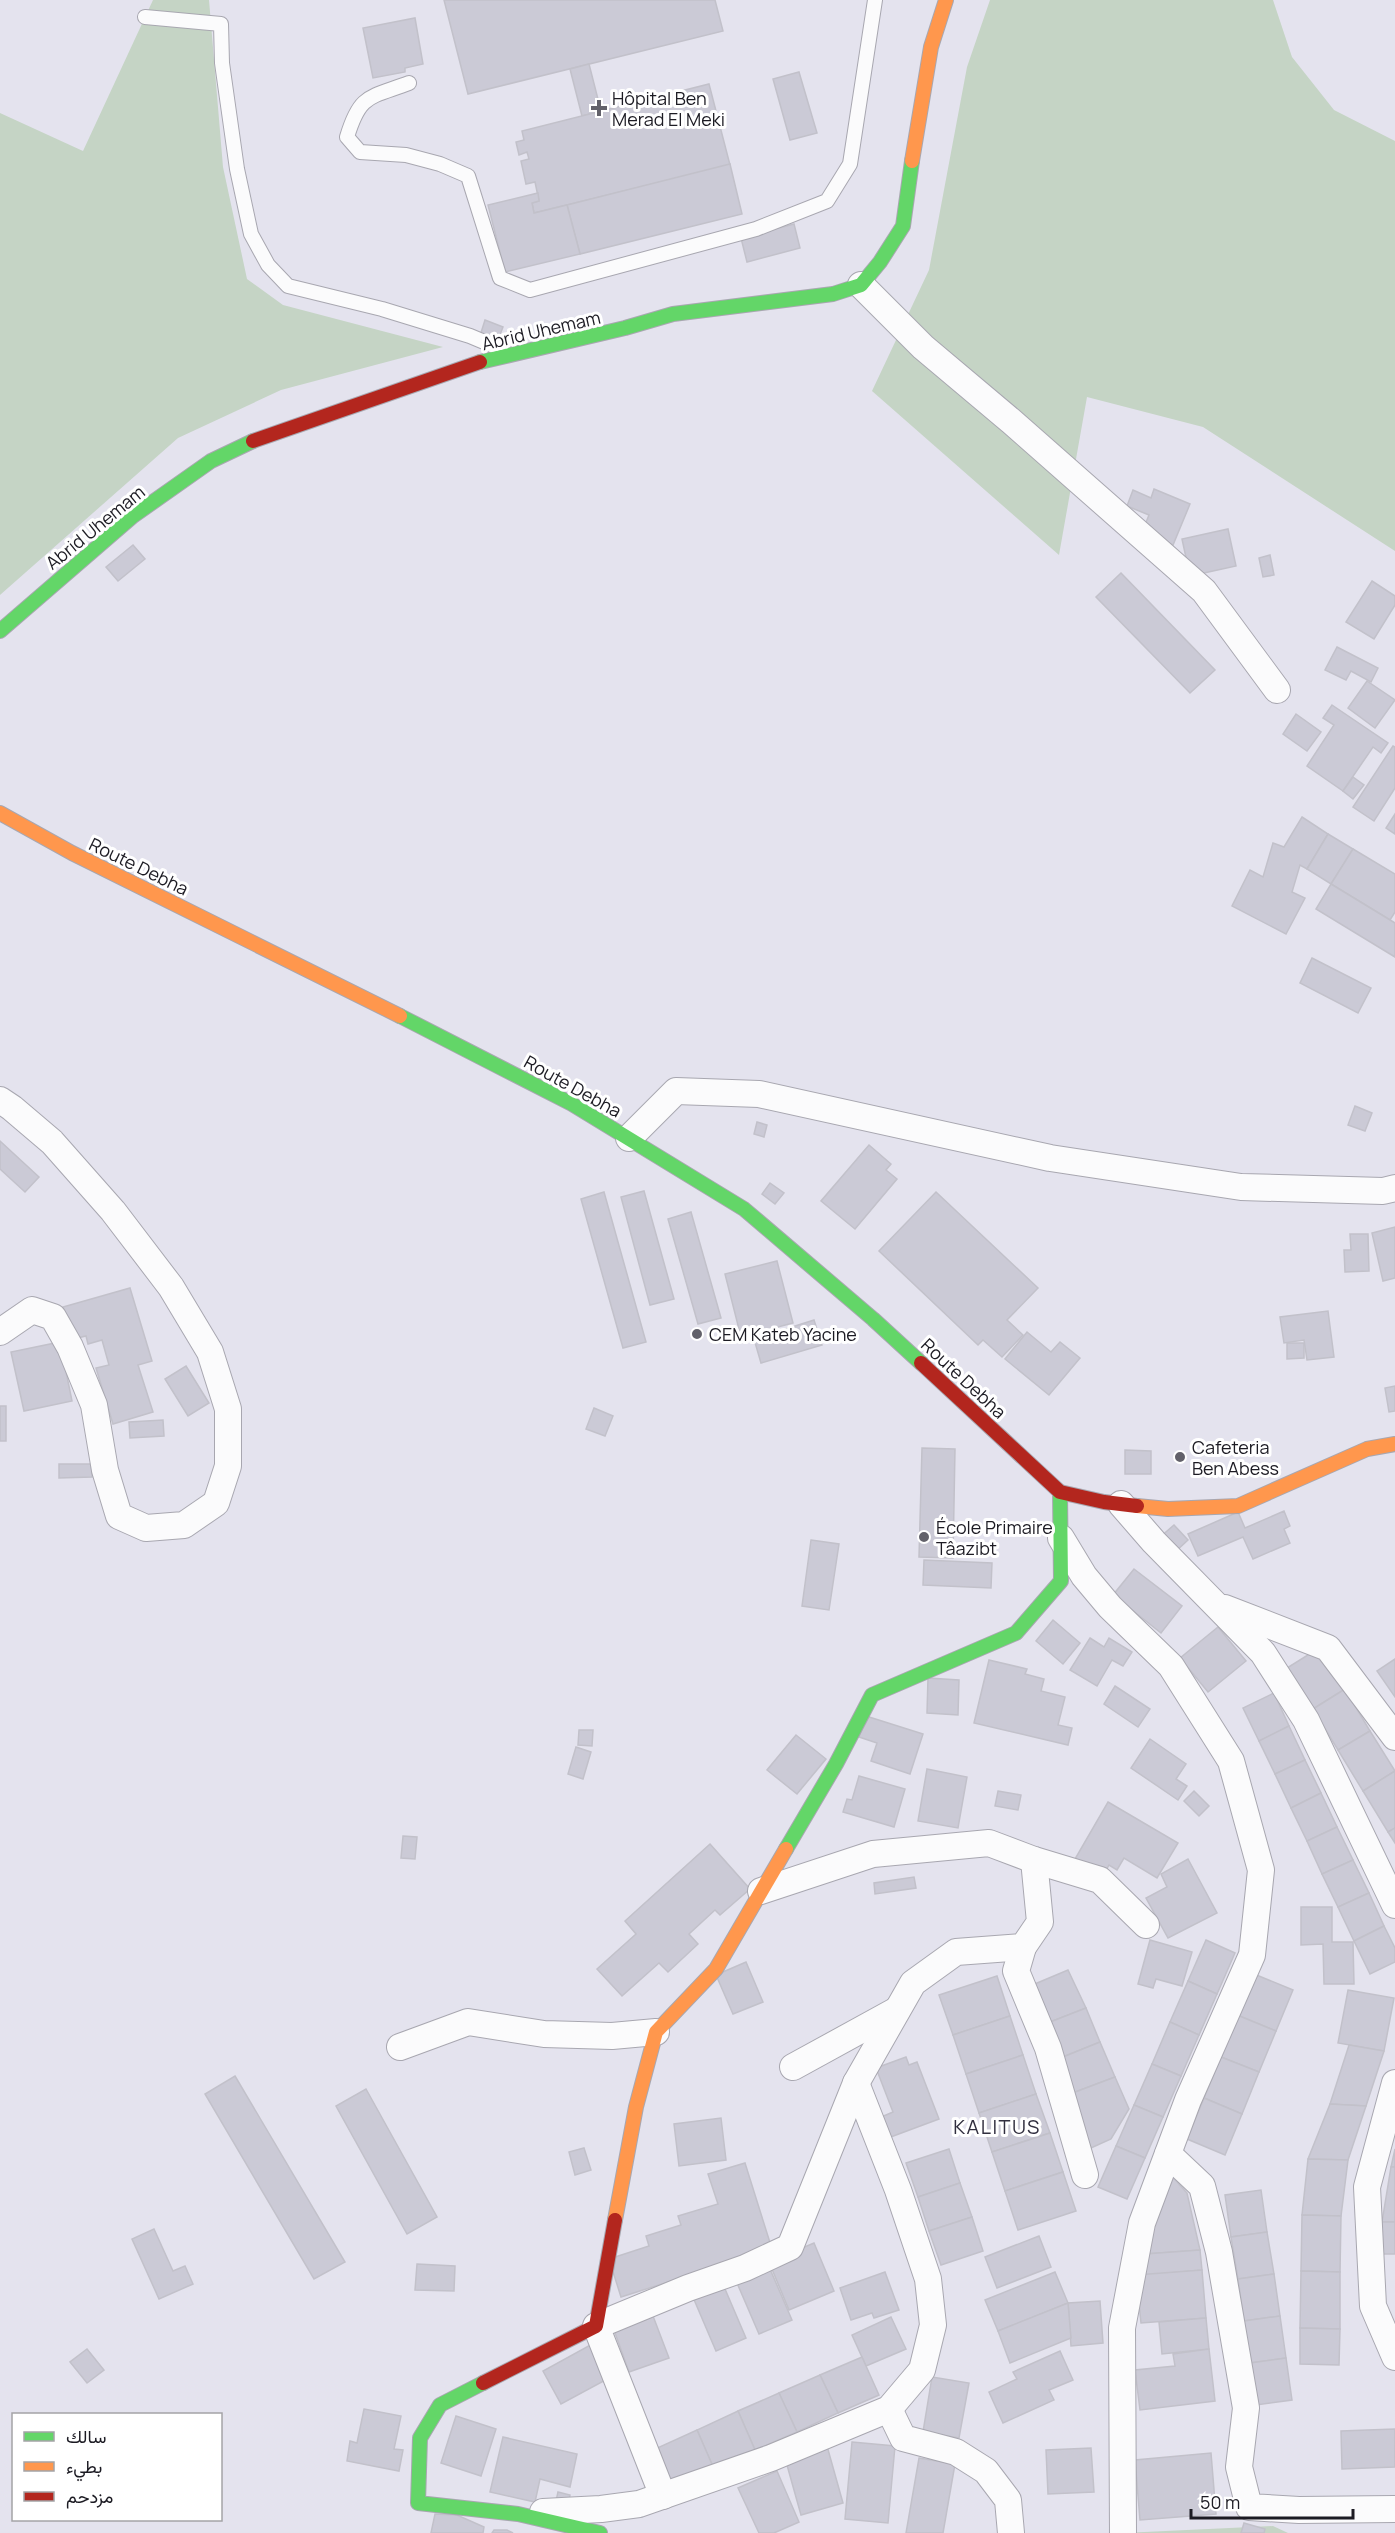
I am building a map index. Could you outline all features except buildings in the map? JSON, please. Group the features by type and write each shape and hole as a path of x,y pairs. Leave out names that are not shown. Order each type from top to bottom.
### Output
{"street":[{"path":"946,0 931,47 918,115 903,226 880,262 861,285 923,347 1011,421 1204,591 1277,690"},
{"name":"Abrid Uhemam","path":"0,631 133,516 211,461 268,434 511,353 625,328 673,314 833,294 861,285"},
{"name":"Route Debha","path":"0,813 72,854 572,1104 744,1209 873,1319 1060,1492"},
{"path":"629,1138 676,1091 759,1094 1050,1158 1241,1187 1383,1191 1395,1188"},
{"path":"0,1100 52,1142 113,1211 171,1287 210,1352 228,1409 228,1466 216,1503 184,1526 146,1528 119,1516 105,1470 94,1405 70,1347 52,1317 32,1310 0,1332"},
{"path":"663,2496 596,2326 636,2107 656,2032 716,1969 836,1764 872,1695 1016,1632 1061,1581 1060,1492 1121,1504 1167,1509 1238,1506 1366,1449 1395,1444"},
{"path":"1121,1504 1154,1542 1263,1653 1306,1720 1395,1905"},
{"path":"1060,1538 1083,1576 1110,1607 1171,1666 1231,1761 1261,1870 1252,1955 1188,2100 1142,2223 1122,2328 1123,2533"},
{"path":"1216,1604 1328,1648 1395,1737"},
{"path":"761,1891 873,1854 989,1843 1034,1860 1100,1880 1146,1925"},
{"path":"1034,1860 1040,1922 1023,1947 1016,1971 1048,2048 1085,2175"},
{"path":"600,2533 518,2514 418,2503 420,2438 440,2405 596,2326 688,2288 745,2268 790,2247 856,2083 913,1983 956,1952 1023,1947"},
{"path":"793,2067 897,2010"},
{"path":"400,2048 468,2022 544,2034 612,2036 656,2032"},
{"path":"518,2514 601,2509 639,2504 771,2458 889,2409 922,2370 933,2325 928,2279 898,2190 856,2083"},
{"path":"1395,2083 1367,2187 1373,2306 1395,2356"},
{"path":"1168,2154 1202,2186 1219,2252 1246,2408 1239,2467 1249,2507 1299,2510 1395,2509"},
{"path":"889,2409 903,2438 956,2452 987,2471 1008,2500 1011,2533"}],"lane":[{"path":"409,83 369,98 354,112 346,137 360,152 406,155 440,164 468,176 500,278 530,290 756,229 827,201 850,164 875,0"},
{"path":"145,16 221,24 224,75 237,169 251,234 268,265 288,286 382,309 470,336 511,353"}],"green space":[{"path":"153,0 209,0 223,167 247,279 283,305 443,347 281,390 178,438 0,595 0,113 83,151"},
{"path":"990,0 1273,0 1292,57 1334,110 1395,141 1395,551 1203,427 1087,397 1059,555 872,391 929,270 967,67"},
{"path":"1273,2526 1288,2533 1123,2533"}],"traffic: fast":[{"path":"480,362 625,328 673,314 833,294 861,285 880,262 903,226 912,161"},
{"path":"0,631 133,516 211,461 253,441"},
{"path":"400,1016 572,1104 744,1209 921,1363"},
{"path":"786,1849 836,1764 872,1695 1016,1633 1061,1581 1060,1492"},
{"path":"483,2383 440,2405 420,2438 418,2503 518,2514 600,2533"}],"traffic: slow":[{"path":"912,161 931,47 946,0"},
{"path":"0,813 72,853 400,1016"},
{"path":"1137,1506 1168,1509 1238,1506 1367,1449 1395,1444"},
{"path":"615,2220 636,2107 656,2032 716,1969 786,1849"}],"traffic: jam":[{"path":"253,441 480,362"},
{"path":"921,1363 1060,1492 1104,1502 1137,1506"},
{"path":"483,2383 596,2326 615,2220"}],"place":[{"name":"Hôpital Ben Merad El Meki","path":"599,108"},
{"name":"CEM Kateb Yacine","path":"697,1334"},
{"name":"Cafeteria Ben Abess","path":"1180,1457"},
{"name":"École Primaire Tâazibt","path":"924,1537"}],"district":[{"name":"KALITUS","path":"997,2126"}]}
